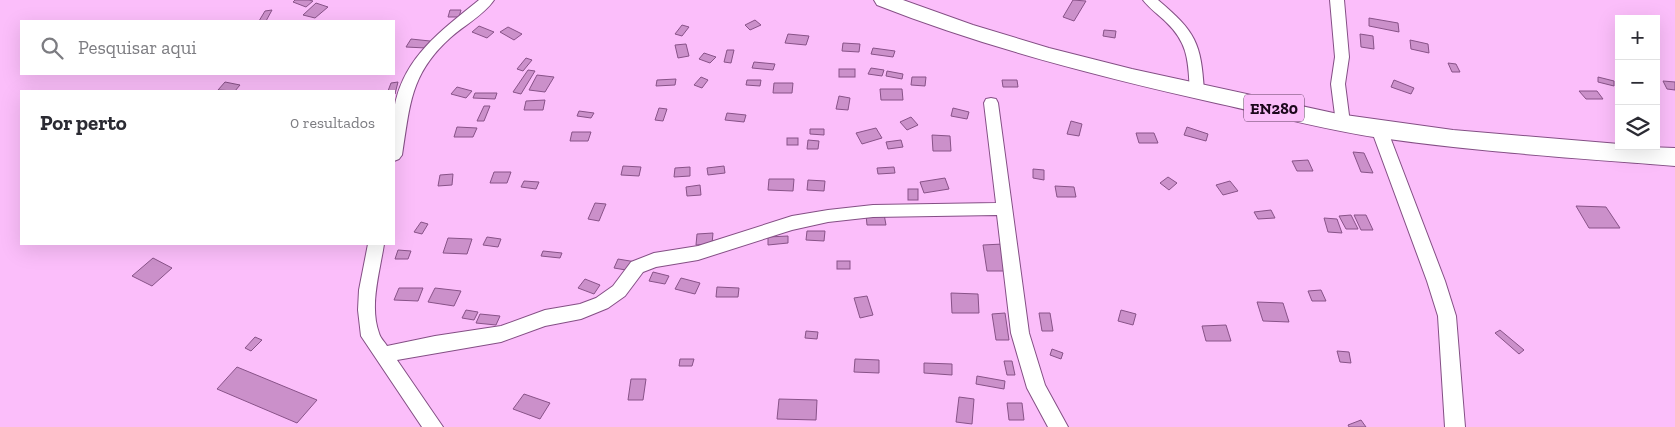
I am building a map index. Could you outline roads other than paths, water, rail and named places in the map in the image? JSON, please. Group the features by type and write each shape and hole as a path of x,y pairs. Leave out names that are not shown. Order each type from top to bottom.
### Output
{"main road":[{"name":"EN280","path":"884,0 940,23 1088,67 1343,123 1494,142 1675,157"}],"street":[{"path":"395,150 406,91 413,72 423,57 487,0"},
{"path":"1150,0 1170,17 1190,41 1196,66 1197,92"},
{"path":"1337,0 1342,57 1338,84 1343,123"},
{"path":"991,103 1020,333 1036,388 1058,427"},
{"path":"1379,129 1436,281 1446,316 1455,427"},
{"path":"383,355 435,344 501,334 545,318 581,311 602,303 619,291 637,267 654,260 698,253 792,223 828,216 873,211 1004,210"},
{"path":"376,245 368,290 367,310 370,336 434,427"}]}
